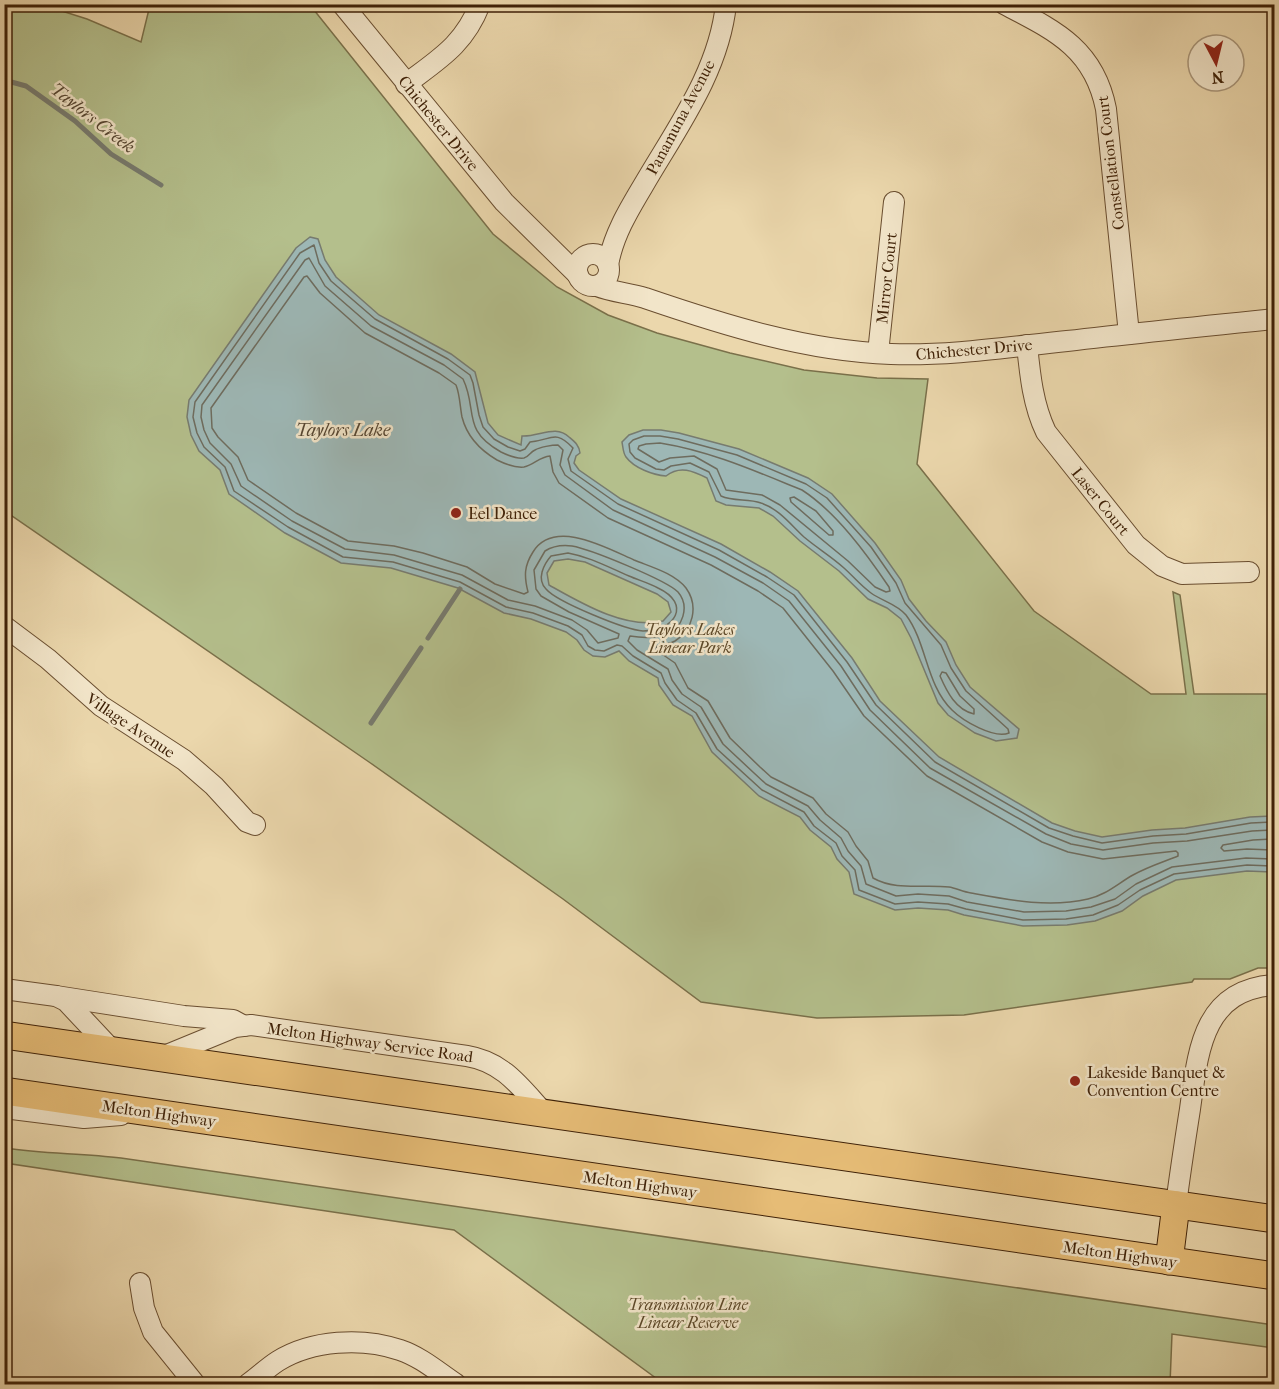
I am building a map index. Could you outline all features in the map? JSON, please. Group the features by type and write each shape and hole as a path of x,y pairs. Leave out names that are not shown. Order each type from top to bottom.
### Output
{"highway":[{"path":"4,1035 1275,1219"},
{"name":"Melton Highway","path":"4,1091 1275,1276"},
{"path":"1169,1261 1176,1205"}],"street":[{"name":"Chichester Drive","path":"342,4 504,202 578,276"},
{"path":"406,84 454,48 468,29 480,4"},
{"name":"Panamuna Avenue","path":"600,260 611,251 621,224 709,70 720,36 726,4"},
{"name":"Constellation Court","path":"1004,4 1046,26 1073,46 1088,65 1104,97 1129,334"},
{"name":"Mirror Court","path":"878,353 894,202"},
{"name":"Chichester Drive","path":"540,237 562,248 600,260 643,298"},
{"path":"600,260 608,277 597,286 583,283 578,276 579,262 600,260"},
{"name":"Chichester Drive","path":"597,286 771,337 832,348 878,353 969,352 1275,319"},
{"name":"Laser Court","path":"1027,345 1035,399 1039,417 1046,432 1136,545 1162,566 1182,574 1249,572"},
{"name":"Village Avenue","path":"4,626 48,659 101,706 184,760 214,786 242,819 255,825"},
{"path":"1176,1205 1195,1070 1205,1031 1231,999 1255,988 1275,985"},
{"name":"Melton Highway Service Road","path":"4,988 178,1015 233,1020 244,1026"},
{"path":"56,996 72,1007 113,1051"},
{"name":"Melton Highway Service Road","path":"160,1058 244,1026 258,1026 486,1060 508,1074 545,1114"},
{"path":"4,1108 84,1118 144,1111"},
{"path":"140,1283 144,1308 153,1332 195,1384"},
{"path":"248,1384 290,1355 320,1346 345,1343 384,1346 402,1351 423,1361 456,1384"}],"green space":[{"name":"Taylors Lakes Linear Park","path":"5,5 43,5 87,19 141,42 150,5 310,5 493,234 557,287 608,315 657,333 730,353 804,370 877,378 928,379 917,464 1034,611 1151,694 1186,694 1173,592 1180,595 1194,694 1274,694 1274,968 1258,968 1230,979 1194,979 1192,982 964,1015 817,1018 701,1002 563,899 369,762 5,511"},
{"name":"Transmission Line Linear Reserve","path":"5,1148 121,1158 1274,1325 1274,1348 1172,1334 1170,1384 664,1384 454,1230 5,1163"}],"water":[{"name":"Taylors Lake","path":"310,237 318,239 325,260 336,277 379,315 451,354 475,372 488,423 498,435 521,445 522,436 553,431 564,433 579,448 580,453 576,456 574,463 579,470 621,499 721,544 798,591 852,658 880,701 939,757 1052,823 1102,837 1185,828 1250,817 1274,816 1274,872 1247,871 1176,880 1143,896 1122,911 1095,921 1067,925 1023,926 948,910 918,908 895,910 854,894 849,872 837,859 831,847 810,830 800,817 759,796 712,752 692,716 673,705 659,685 658,678 629,661 619,651 605,657 593,656 566,632 531,619 504,613 458,588 391,568 341,563 285,533 229,494 220,470 199,451 191,435 187,417 189,400 296,248","holes":["568,559 585,562 657,594 668,602 671,612 663,621 634,622 604,613 549,585 547,573 554,561"]},
{"path":"643,430 679,433 739,449 808,478 832,494 875,543 901,580 909,599 946,642 956,665 970,687 1019,729 1017,738 996,741 975,733 948,715 938,703 901,619 887,608 868,599 839,571 800,541 773,516 759,508 726,505 716,501 707,478 697,473 681,470 666,476 644,470 629,461 624,454 622,442 629,435"}],"waterway":[{"name":"Taylors Creek","path":"4,80 26,86 75,121 111,154 161,185"},
{"path":"428,638 460,589"},
{"path":"371,723 421,648"}],"place":[{"name":"Eel Dance","path":"456,513"},
{"name":"Lakeside Banquet & Convention Centre","path":"1075,1081"}]}
